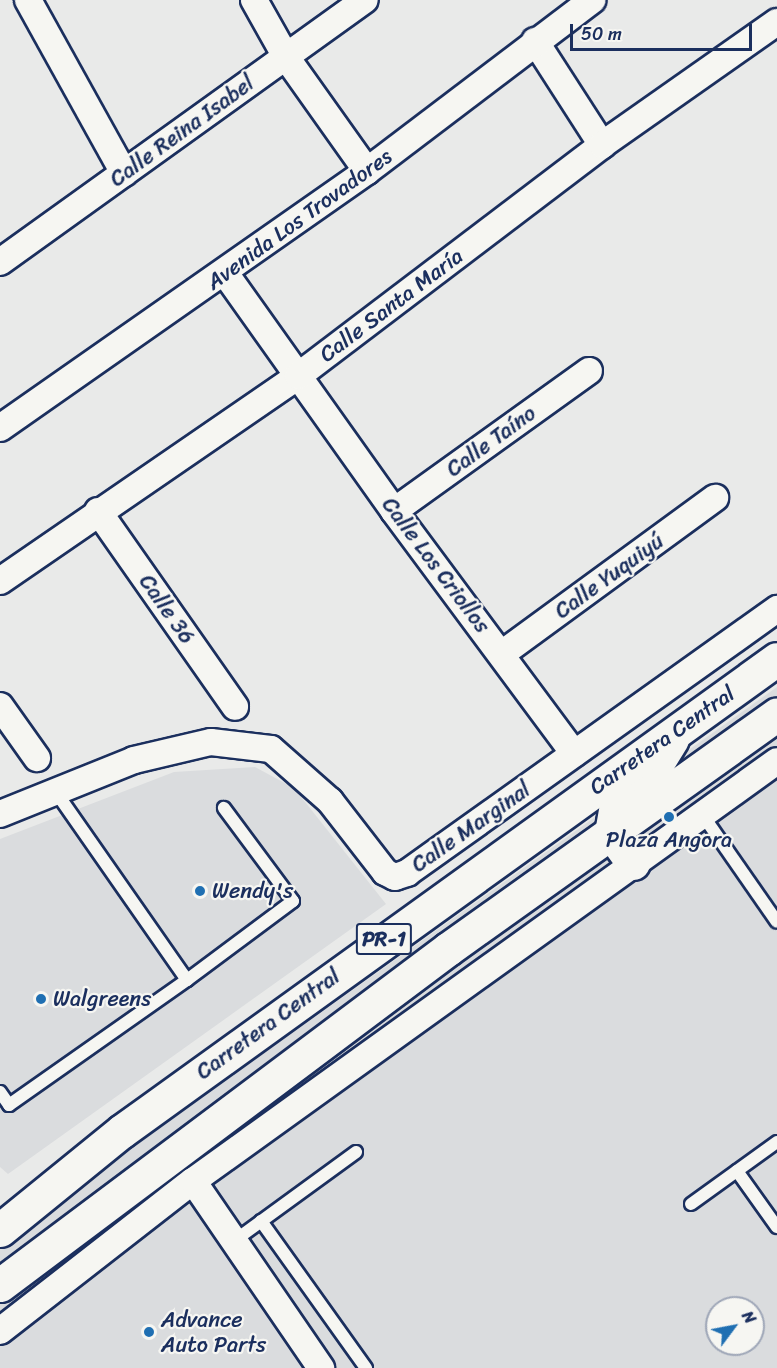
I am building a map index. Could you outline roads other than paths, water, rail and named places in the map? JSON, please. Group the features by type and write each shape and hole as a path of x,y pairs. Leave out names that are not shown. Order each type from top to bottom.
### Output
{"main road":[{"name":"Carretera Central","path":"0,1230 122,1131 777,659"},
{"name":"Carretera Central","path":"0,1285 448,948 777,714"},
{"path":"633,863 611,833 616,804 647,780 679,728"}],"street":[{"path":"28,0 124,173"},
{"path":"254,0 286,57 367,171"},
{"name":"Calle Reina Isabel","path":"0,262 365,0"},
{"name":"Avenida Los Trovadores","path":"0,428 225,273 367,171 535,41 592,0"},
{"name":"Calle Santa María","path":"0,581 98,511 298,376 602,146 777,22"},
{"path":"535,41 602,146"},
{"name":"Calle Los Criollos","path":"225,273 394,511 503,653 574,753"},
{"name":"Calle Taíno","path":"394,511 589,371"},
{"name":"Calle Yuquiyú","path":"503,653 715,498"},
{"name":"Calle 36","path":"98,511 235,706"},
{"name":"Calle Marginal","path":"0,814 134,760 211,741 271,748 330,801 385,872 394,877 407,873 777,609"},
{"path":"0,706 37,758"},
{"path":"0,1331 193,1181 777,761"},
{"path":"193,1181 321,1368"}],"lane":[{"path":"55,791 187,980"},
{"path":"0,1092 9,1105 187,980 293,901 224,808"},
{"path":"702,814 777,922"},
{"path":"692,1204 777,1142"},
{"path":"234,1241 356,1152"},
{"path":"737,1171 777,1227"},
{"path":"261,1221 366,1368"}],"place":[{"name":"Plaza Angora","path":"669,817"},
{"name":"Wendy's","path":"200,891"},
{"name":"Walgreens","path":"41,999"},
{"name":"Advance Auto Parts","path":"149,1332"}]}
